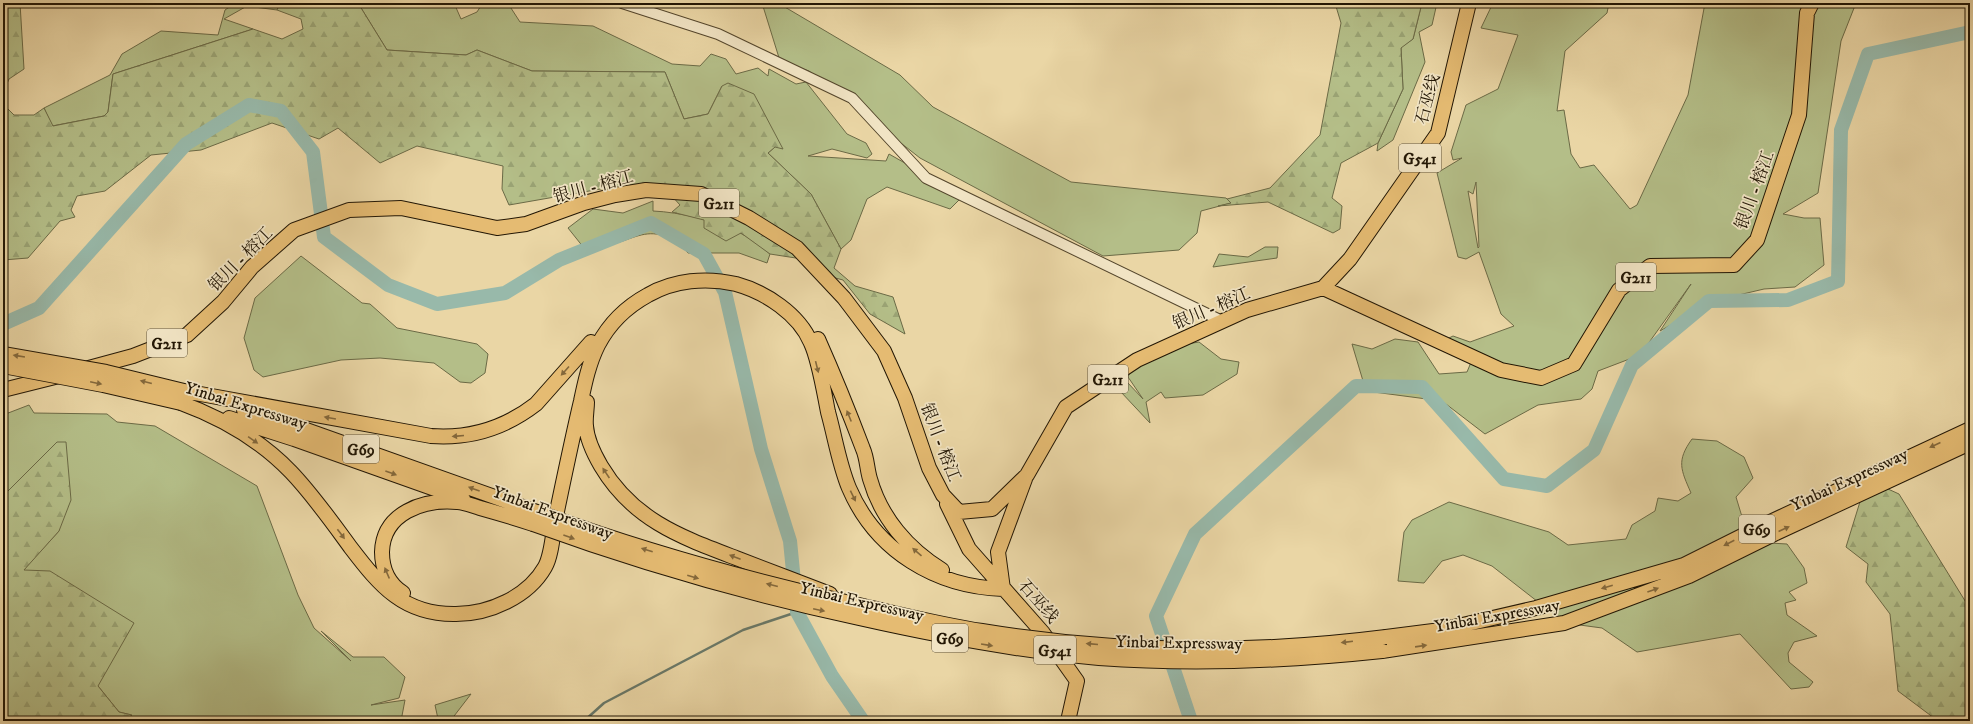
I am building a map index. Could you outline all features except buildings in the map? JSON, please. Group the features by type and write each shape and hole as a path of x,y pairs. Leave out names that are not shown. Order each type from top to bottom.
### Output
{"highway":[{"name":"石巫线","path":"1323,288 1350,259 1438,133 1469,3"},
{"name":"银川 - 榕江","path":"3,390 133,356 187,335 222,302 252,267 294,230 349,210 401,208 496,228 526,224 584,203 615,195 646,190 701,194 749,218 797,248 844,298 884,351 905,398 929,468 943,495 960,512 992,509 1027,475 1066,407 1137,360 1247,310 1323,288 1501,370 1541,378 1574,364 1619,290 1650,266 1734,265 1757,240 1799,115 1807,13 1812,3"},
{"path":"183,397 431,436 457,437 495,428 527,411 536,404 591,342 611,314 628,299 649,286 699,273 737,281 773,293 794,308 811,328 818,340 864,452 870,479 880,505 894,528 913,549 933,564 955,576 978,585 1003,589"},
{"path":"183,397 254,440 279,461 305,488 375,580 392,594 421,609 443,614 465,614 486,610 516,596 533,582 547,565 571,442 590,365 603,336 624,311 652,292 674,280"},
{"path":"737,281 780,306 797,322 811,343 840,460 849,486 861,511 878,534 898,553 922,569 948,580 975,587 1003,589"},
{"path":"535,518 457,502 421,505 402,514 388,529 382,550 385,570 391,583 405,594 434,605 454,607 474,605 494,599 512,590 528,577 540,562 564,440 582,363 591,342"},
{"name":"Yinbai Expressway","path":"3,354 106,372 183,397 294,439 535,518 713,570 942,624 1061,642 1141,648 1261,648 1341,643 1441,630 1536,608 1684,565 1768,523 1970,429"},
{"path":"590,365 586,427 591,446 604,471 631,503 652,520 675,534 864,606"},
{"name":"Yinbai Expressway","path":"3,366 103,385 183,397"},
{"name":"Yinbai Expressway","path":"535,518 658,566 760,595 900,628 979,643 1060,654 1181,662 1282,660 1382,651 1564,623 1689,576 1774,534 1970,443"},
{"name":"石巫线","path":"1027,475 998,552 1003,589 1043,633 1077,681 1068,721"},
{"path":"943,495 968,549 1003,589"}],"street":[{"path":"622,3 718,34 852,98 926,178 1222,321"}],"green space":[{"path":"3,3 20,3 24,69 9,79 3,93"},
{"path":"235,3 280,3 277,10 247,6 224,19 253,29 113,74 108,112 104,116 52,126 44,108 110,75 122,54 161,31 218,35 225,10"},
{"path":"280,3 358,3 387,50 466,55 477,50 532,71 665,72 684,119 708,114 722,86 728,83 754,94 783,149 775,147 768,153 811,194 841,249 834,268 855,286 893,297 905,334 870,314 843,280 828,276 815,261 770,254 741,233 726,241 704,228 704,220 672,212 680,205 671,195 612,187 509,205 502,189 503,166 417,146 380,163 338,128 319,139 272,123 201,150 151,155 105,191 77,196 71,210 75,217 60,221 28,258 3,260 3,104 14,115 34,115 44,108 53,126 104,116 108,112 113,74 253,29 282,39 303,29 301,19 277,10"},
{"path":"358,3 454,3 461,19 477,12 482,4 509,5 520,22 593,26 672,64 700,66 711,54 726,59 736,74 758,68 768,76 769,69 796,84 806,82 847,134 866,143 872,154 867,158 832,149 808,156 886,161 889,154 963,196 950,209 887,187 867,199 851,240 841,249 811,194 768,153 775,147 722,86 708,114 684,119 665,72 532,71 477,50 466,55 387,50"},
{"path":"762,3 778,3 900,75 933,107 1071,182 1226,198 1231,203 1201,211 1197,233 1179,250 1103,256 920,158 809,71 780,61"},
{"path":"1335,3 1422,3 1413,39 1401,48 1403,89 1378,143 1341,163 1332,198 1342,206 1340,229 1333,233 1268,202 1218,206 1231,203 1227,199 1270,188 1320,135 1341,23"},
{"path":"1422,3 1437,3 1432,25 1419,32 1425,62 1393,140 1377,151 1378,143 1403,89 1401,47 1413,39"},
{"path":"1493,3 1609,3 1607,13 1565,51 1557,111 1564,110 1571,154 1580,168 1594,165 1630,209 1637,205 1688,95 1705,3 1856,3 1841,41 1818,193 1783,214 1804,218 1820,218 1824,265 1795,287 1764,289 1713,301 1660,331 1691,284 1640,355 1598,371 1592,389 1581,399 1538,405 1485,434 1442,401 1366,391 1352,344 1372,349 1395,339 1418,342 1439,374 1467,372 1474,355 1447,339 1453,336 1470,342 1514,326 1501,314 1479,252 1466,259 1458,257 1437,173 1462,158 1453,160 1451,152 1466,105 1498,89 1518,35 1481,28","holes":["1476,182 1478,248 1468,191 1473,194"]},
{"path":"653,201 653,211 675,213 711,221 733,229 746,236 770,254 767,263 739,253 688,253 673,240 660,235 648,234 636,236 613,244 601,245 588,243 584,248 568,228 593,209 623,213"},
{"path":"1265,247 1278,247 1277,258 1213,267 1219,254 1248,257"},
{"path":"301,256 362,303 370,304 397,328 477,344 488,354 485,373 471,383 460,382 434,363 380,358 341,360 263,377 254,370 244,338 255,298"},
{"path":"1199,342 1221,359 1239,362 1237,374 1203,395 1165,398 1161,392 1146,402 1150,423 1120,391 1121,383 1127,382 1143,399 1128,377 1131,369 1187,344"},
{"path":"29,405 34,413 107,414 117,422 155,426 257,486 298,595 314,628 351,661 321,631 353,657 384,657 405,677 399,698 371,705 405,700 401,721 374,721 371,717 364,721 124,721 131,715 119,712 98,686 23,570 59,531 57,442 3,496 3,415"},
{"path":"1692,439 1717,441 1744,457 1753,478 1736,497 1743,520 1769,543 1787,544 1804,568 1807,583 1789,592 1796,600 1785,603 1787,615 1817,636 1794,642 1788,653 1789,662 1813,682 1809,687 1791,689 1740,634 1637,652 1602,628 1565,623 1492,566 1463,555 1442,561 1424,583 1398,581 1404,532 1412,520 1449,502 1549,532 1568,545 1626,539 1632,525 1655,511 1658,498 1678,501 1691,493 1683,472 1682,460 1684,453"},
{"path":"57,442 66,442 71,500 59,531 24,570 50,571 134,623 98,686 119,712 132,715 124,721 3,721 3,496"},
{"path":"1877,484 1899,494 1967,604 1970,606 1970,714 1958,721 1938,721 1898,691 1890,614 1866,582 1868,564 1846,547 1863,492"},
{"path":"471,694 451,720 438,719 435,705"}],"waterway":[{"path":"1191,721 1156,616 1195,534 1356,386 1422,387 1504,479 1547,486 1594,450 1632,365 1709,301 1788,300 1838,281 1841,130 1868,54 1970,32"},
{"path":"3,324 39,308 186,144 249,105 281,111 313,152 324,237 388,285 437,304 505,293 559,260 651,223 704,254 725,292 761,449 790,541 797,612 832,676 863,721"},
{"path":"584,721 604,703 743,630 797,612"}]}
